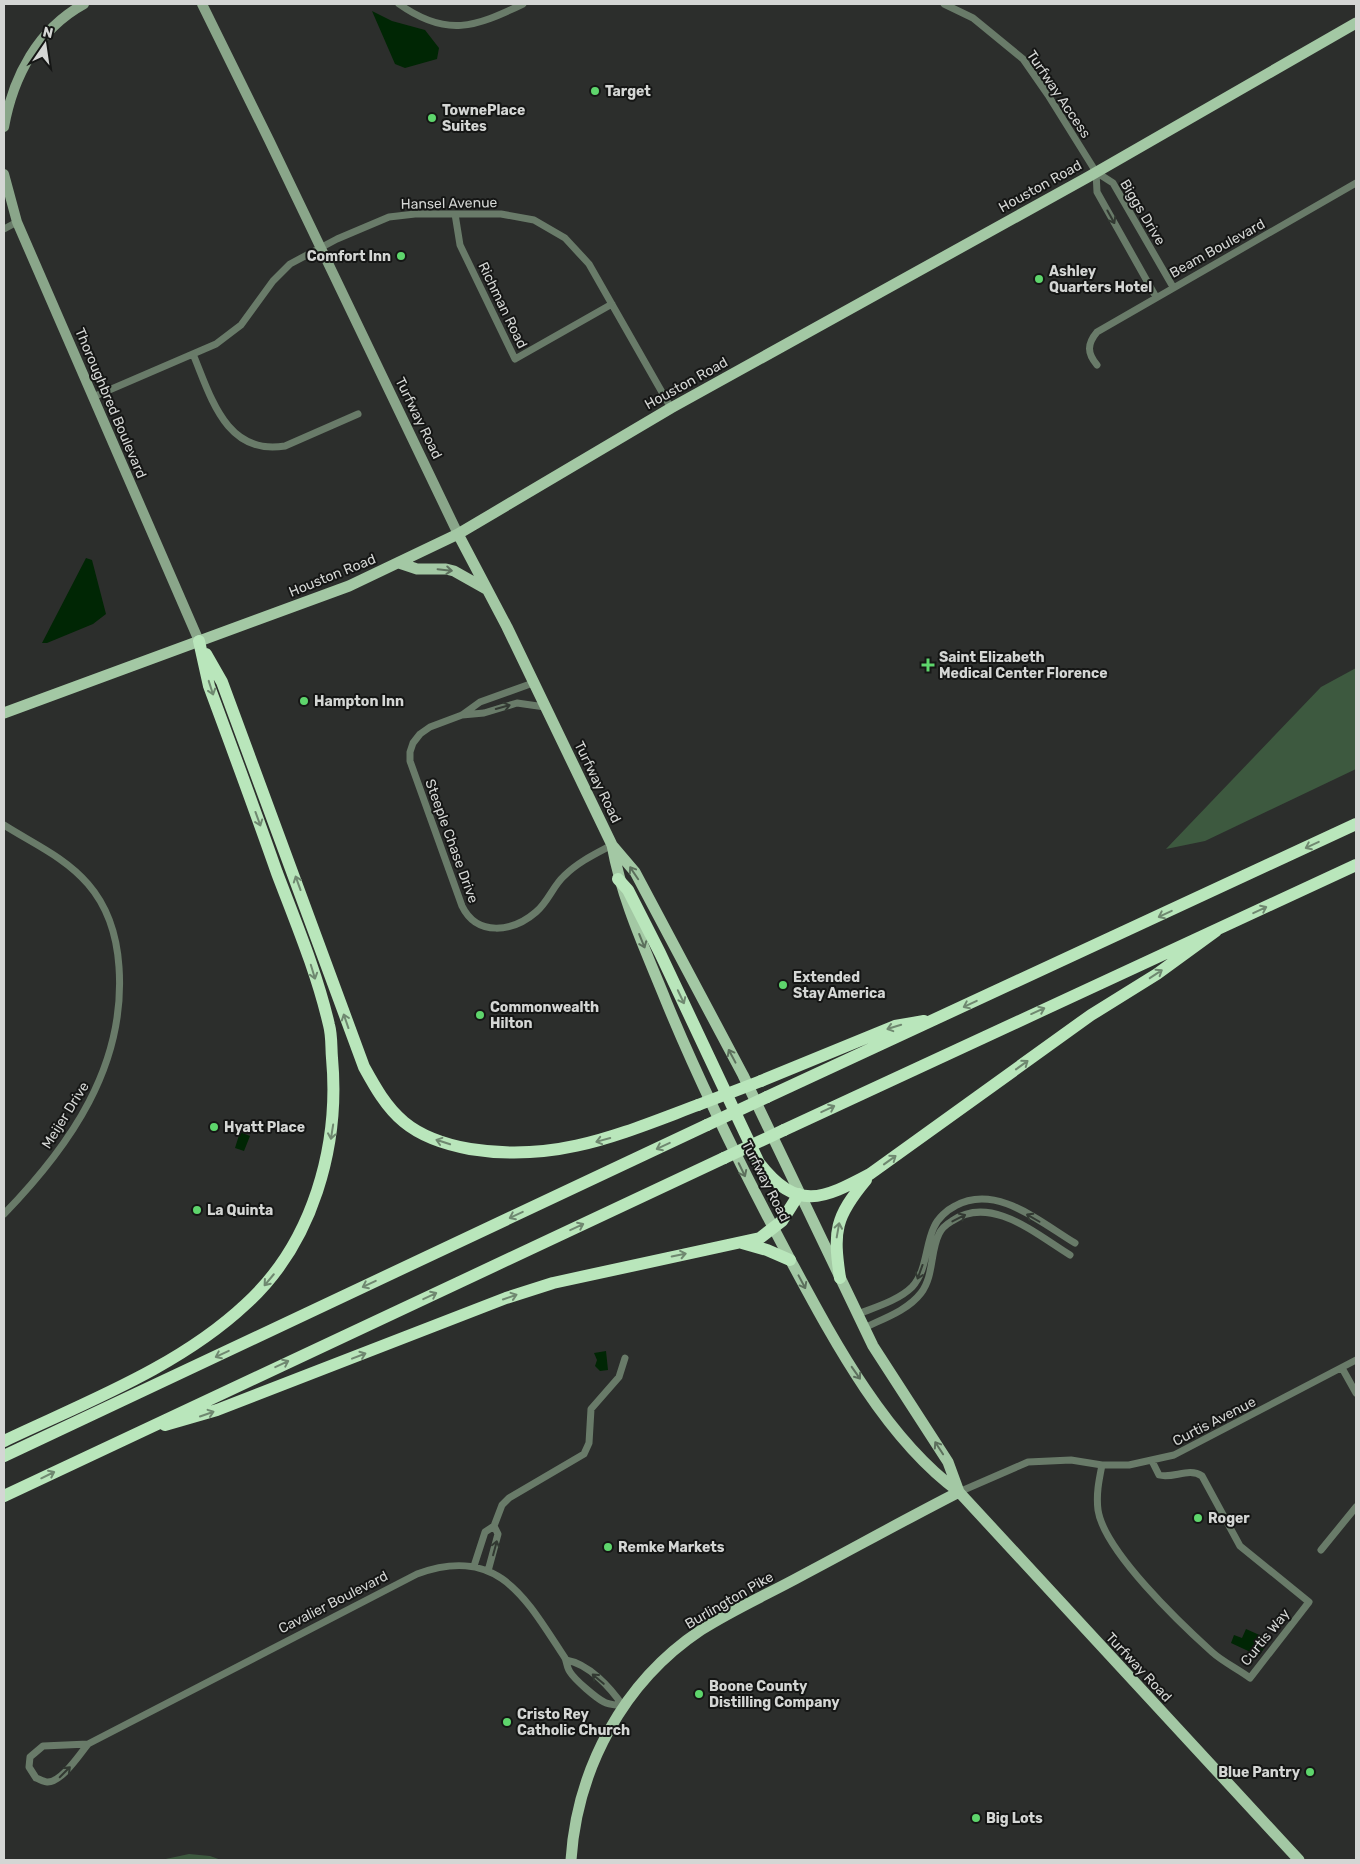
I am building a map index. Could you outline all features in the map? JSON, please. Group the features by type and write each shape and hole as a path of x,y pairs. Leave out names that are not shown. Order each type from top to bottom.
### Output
{"highway":[{"path":"199,641 222,682 364,1067 383,1099 405,1123 431,1138 457,1146 488,1152 557,1151 609,1138 761,1081 895,1026 942,1018"},
{"path":"4,1441 167,1360 211,1333 247,1304 272,1277 300,1232 316,1196 328,1156 334,1117 334,1075 330,1027 308,956 209,686 199,641"},
{"path":"4,1456 766,1097 942,1018 1356,824"},
{"path":"4,1496 143,1429 1014,1022 1216,931 1356,865"},
{"path":"618,879 628,890 660,953 760,1164 770,1177 799,1194 810,1197 831,1194 870,1174 1091,1015 1157,974 1216,931"},
{"path":"840,1278 836,1250 836,1228 854,1194 870,1174"},
{"path":"143,1429 193,1419 506,1298 553,1283 760,1238 782,1221 799,1194"},
{"path":"740,1242 767,1250 790,1260"}],"main road":[{"path":"4,127 10,98 23,67 48,31 84,4"},
{"name":"Turfway Road","path":"202,4 458,534 487,589 612,845 639,880 743,1075 874,1346 948,1462 959,1492"},
{"name":"Houston Road","path":"4,713 349,586 458,534 671,408 1096,172 1356,22"},
{"name":"Thoroughbred Boulevard","path":"4,174 17,222 199,641"},
{"path":"399,563 417,569 446,568 487,589"},
{"name":"Turfway Road","path":"612,845 618,879 697,1076 773,1229 829,1333 892,1425 933,1474 959,1492 1299,1860"},
{"name":"Burlington Pike","path":"571,1860 575,1824 585,1784 601,1746 623,1706 657,1666 702,1630 959,1492"}],"street":[{"path":"399,4 411,12 445,26 470,26 523,4"},
{"name":"Turfway Access","path":"944,4 974,18 1023,59 1048,94 1096,172"},
{"name":"Biggs Drive","path":"1096,172 1113,183 1173,287"},
{"name":"Biggs Drive","path":"1096,172 1097,192 1156,297"},
{"name":"Beam Boulevard","path":"1097,365 1090,356 1089,346 1097,332 1356,184"},
{"name":"Hansel Avenue","path":"93,397 216,344 240,325 282,271 320,247 389,217 455,214 514,215 545,224 565,238 580,253 612,304 671,408"},
{"name":"Richman Road","path":"455,214 460,245 515,360 612,304"},
{"path":"4,229 17,222"},
{"path":"193,354 224,422 234,434 250,443 274,448 285,446 358,414"},
{"name":"Steeple Chase Drive","path":"533,683 480,702 462,715 430,727 420,734 410,752 410,761 467,917 483,927 494,929 505,928 526,920 537,912 562,877 576,865 612,845"},
{"name":"Steeple Chase Drive","path":"462,715 484,713 517,703 544,707"},
{"name":"Meijer Drive","path":"4,825 71,867 95,893 109,919 114,934 120,982 120,1003 113,1043 96,1093 52,1160 4,1214"},
{"path":"858,1314 902,1295 912,1288 921,1273 934,1225 951,1208 964,1200 978,1197 1007,1203 1075,1243"},
{"path":"866,1327 898,1312 922,1292 929,1275 935,1244 940,1232 958,1216 980,1212 991,1212 1006,1216 1070,1255"},
{"path":"474,1566 485,1532 494,1526 502,1505 509,1498 584,1454 589,1443 591,1409 619,1377 625,1358"},
{"name":"Curtis Avenue","path":"959,1492 1028,1462 1072,1460 1102,1465 1129,1465 1152,1462 1192,1447 1356,1360"},
{"path":"1342,1368 1356,1393"},
{"name":"Curtis Way","path":"1102,1465 1096,1495 1098,1511 1120,1556 1132,1572 1213,1653 1250,1678 1309,1602 1240,1546 1202,1476 1195,1472 1166,1477 1159,1475 1152,1462"},
{"path":"1321,1550 1356,1507"},
{"path":"488,1571 498,1534 494,1526"},
{"name":"Cavalier Boulevard","path":"88,1744 43,1746 30,1757 29,1766 36,1778 48,1782 56,1780 65,1773 88,1744 417,1574 448,1566 474,1566 506,1581 522,1594 566,1660 568,1671 604,1702 623,1706"},
{"path":"566,1660 578,1662 612,1691 623,1706"}],"shaded area":[{"path":"372,11 392,21 425,30 439,48 437,59 405,68 395,64"},
{"path":"86,558 92,560 106,614 93,624 47,643 42,643"},
{"path":"1356,668 1356,769 1205,841 1166,849 1321,687"},
{"path":"240,1132 250,1136 244,1151 235,1148"},
{"path":"606,1351 608,1370 600,1371 595,1366 597,1360 594,1353"},
{"path":"1246,1629 1264,1637 1267,1644 1259,1656 1231,1643 1234,1635 1242,1638"},
{"path":"189,1854 210,1856 221,1860 161,1860"}],"place":[{"name":"Target","path":"595,91"},
{"name":"TownePlace Suites","path":"432,118"},
{"name":"Comfort Inn","path":"401,256"},
{"name":"Ashley Quarters Hotel","path":"1039,279"},
{"name":"Saint Elizabeth Medical Center Florence","path":"928,665"},
{"name":"Hampton Inn","path":"304,701"},
{"name":"Extended Stay America","path":"783,985"},
{"name":"Commonwealth Hilton","path":"480,1015"},
{"name":"Hyatt Place","path":"214,1127"},
{"name":"La Quinta","path":"197,1210"},
{"name":"Roger","path":"1198,1518"},
{"name":"Remke Markets","path":"608,1547"},
{"name":"Boone County Distilling Company","path":"699,1694"},
{"name":"Cristo Rey Catholic Church","path":"507,1722"},
{"name":"Blue Pantry","path":"1310,1772"},
{"name":"Big Lots","path":"976,1818"}]}
